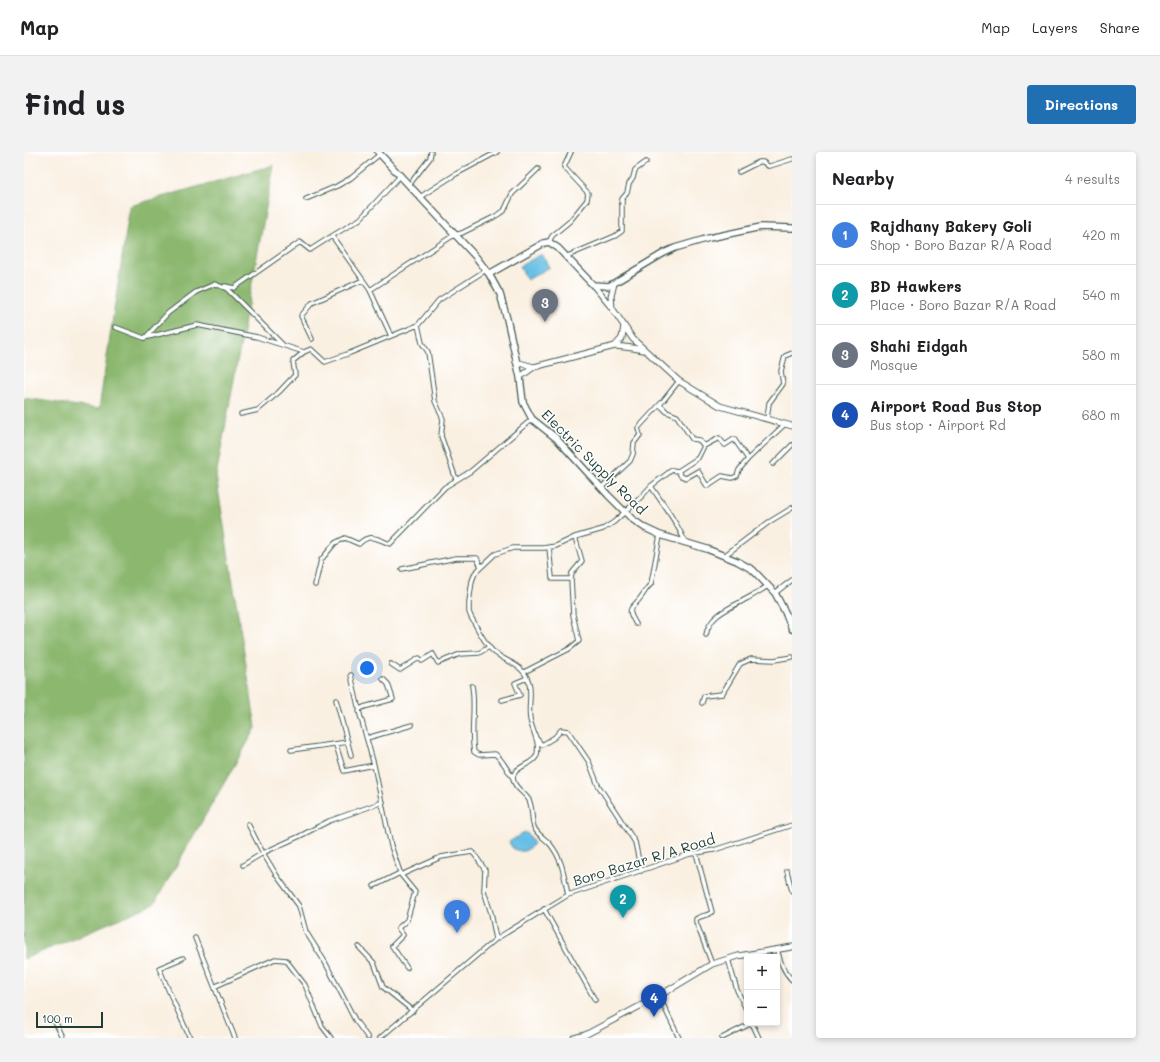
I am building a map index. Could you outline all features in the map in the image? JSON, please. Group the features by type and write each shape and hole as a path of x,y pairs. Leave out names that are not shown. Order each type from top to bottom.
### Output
{"main road":[{"name":"Electric Supply Road","path":"379,153 401,175 488,272 500,294 520,377 523,402 532,419 556,438 601,488 625,512 645,528 660,535 708,549 753,570 775,593 792,629"},
{"path":"593,286 606,286 614,284 647,263 675,248 709,238 761,227 792,228"},
{"path":"488,272 544,243 549,242 554,244 612,308 633,340 679,381 720,406 792,426"},
{"path":"612,308 611,296 614,284"},
{"path":"615,346 622,338 624,326"},
{"path":"520,377 534,367 615,346 644,351"},
{"path":"516,362 534,367"},
{"path":"574,1038 585,1037 659,996 712,964 728,959 792,947"}],"street":[{"path":"409,185 430,158 431,152"},
{"path":"420,197 456,174 497,152"},
{"path":"549,242 552,236 570,221 587,200 588,193 564,167 571,152"},
{"path":"306,199 337,186 351,178 379,153"},
{"path":"739,172 759,162 763,162 770,166 792,158"},
{"path":"565,257 615,236 622,231 622,200 627,193 635,170 646,162"},
{"path":"370,290 454,235 469,230 494,218 504,210 512,194 538,169"},
{"path":"144,338 168,313 196,292 215,284 234,288 300,242 310,250 360,219 401,175"},
{"path":"332,236 370,290 391,336"},
{"path":"241,414 258,410 280,392 295,375 293,361 304,352 311,349 325,362 418,325 439,300 488,272"},
{"path":"312,339 301,316 312,304 363,280"},
{"path":"215,284 227,289 284,346"},
{"path":"418,325 422,343 428,352 435,401 443,419 441,436 456,479"},
{"path":"115,327 144,338 197,326 257,337 304,352"},
{"path":"767,419 769,403 782,384 781,371 785,356 792,353"},
{"path":"601,488 630,461 633,454 634,443 640,435 638,428 660,405 679,381"},
{"path":"660,405 667,412 676,416 692,439 699,440 704,446"},
{"path":"315,585 321,560 335,543 345,538 359,544 364,539 375,538 390,544 445,487 471,471 532,419"},
{"path":"678,471 681,476 686,478 698,471 707,486 722,476 732,478 737,476 739,470 748,459 785,424"},
{"path":"641,871 635,842 598,785 589,762 568,731 561,730 542,745 537,738 532,727 529,710 529,683 524,672 517,665 494,652 489,647 469,612 472,581 475,573 495,554 513,548 556,546 574,537 603,530 625,512 651,486 672,470 678,471 698,458 704,446 719,438 725,445 734,439 748,459"},
{"path":"774,464 792,445"},
{"path":"651,486 678,526 685,542"},
{"path":"724,556 769,522 792,508"},
{"path":"636,624 630,613 631,608 641,597 646,588 651,584 660,535"},
{"path":"524,672 568,649 579,641 573,615 570,579 572,573 582,561 574,537"},
{"path":"549,547 552,578 570,579"},
{"path":"402,569 456,558 477,558 481,567"},
{"path":"775,593 792,580"},
{"path":"706,635 707,628 712,624 717,614 747,599 768,586"},
{"path":"391,664 400,670 420,658 422,661 433,654 438,662 460,654 479,653 489,647"},
{"path":"702,703 704,696 722,694 740,664 751,659 774,660 792,657"},
{"path":"351,675 383,802 391,846 400,874 415,892 407,920 398,928 403,935 392,946 407,968"},
{"path":"502,700 520,695 514,683 527,678"},
{"path":"360,709 393,699 388,684 383,679"},
{"path":"472,686 475,700 472,743 474,752 479,755 495,754 501,759 520,791 525,794 530,802 534,827 538,834 550,844 561,860 568,895"},
{"path":"336,700 351,755"},
{"path":"367,738 408,728 412,725"},
{"path":"513,778 516,771 533,760 537,755 537,738"},
{"path":"291,750 336,745 348,742"},
{"path":"336,745 344,771 374,765"},
{"path":"243,865 263,852 300,836 329,821 383,802"},
{"path":"248,824 277,876 299,906 306,932 325,962 355,1020 368,1038"},
{"name":"Boro Bazar R/A Road","path":"380,1038 496,939 568,895 690,854 714,850 792,825"},
{"path":"374,886 441,857 472,852 475,854 485,870 484,892 491,913 496,939"},
{"path":"696,853 712,912 710,914 698,917 696,922 712,964"},
{"path":"787,870 792,891"},
{"path":"544,909 595,1000"},
{"path":"196,938 235,1038"},
{"path":"359,947 374,962 383,987 413,1011"},
{"path":"777,949 782,966 786,974 792,980"},
{"path":"184,958 159,968 190,1038"},
{"path":"216,986 276,959 286,960 305,985 322,1026 331,1038"},
{"path":"728,959 737,990 744,1005"},
{"path":"659,996 679,1038"},
{"path":"54,1020 63,1038"},
{"path":"722,1038 746,1026"},
{"path":"753,1026 759,1038"}],"green space":[{"path":"274,165 216,476 256,728 154,904 24,959 24,398 99,409 130,206"}],"water":[{"path":"542,254 550,267 527,280 520,266"},
{"path":"525,832 529,835 534,844 524,851 513,849 509,842"}],"place":[{"name":"Shahi Eidgah","path":"545,322"},
{"name":"BD Hawkers","path":"623,918"},
{"name":"Rajdhany Bakery Goli","path":"457,933"},
{"name":"Airport Road Bus Stop","path":"654,1017"}]}
